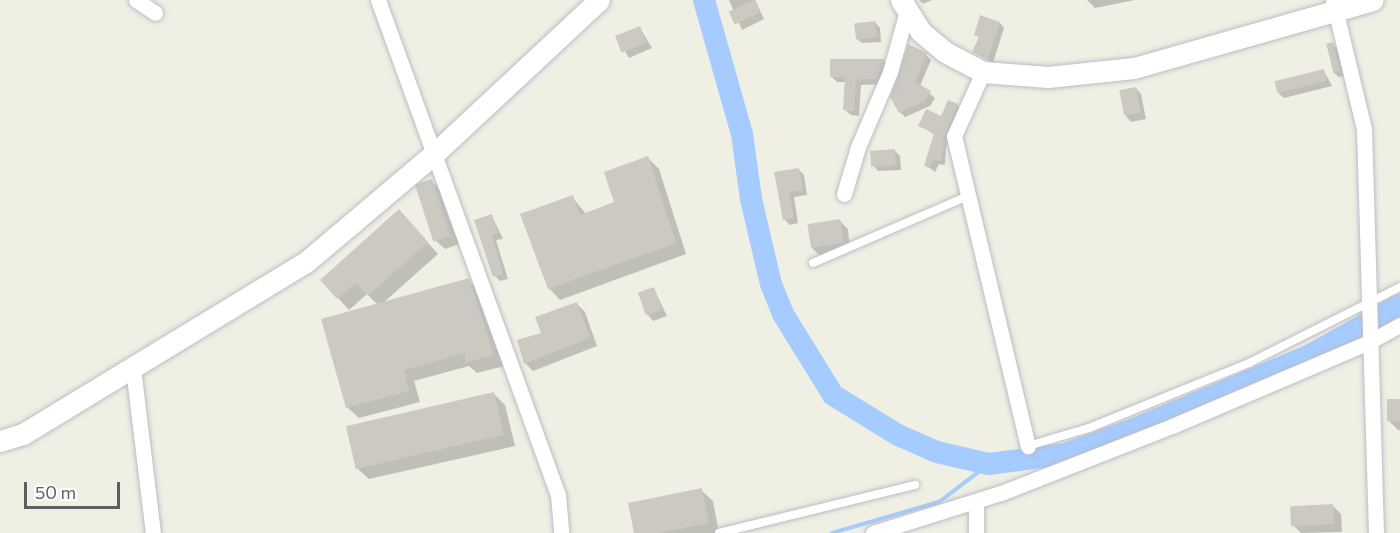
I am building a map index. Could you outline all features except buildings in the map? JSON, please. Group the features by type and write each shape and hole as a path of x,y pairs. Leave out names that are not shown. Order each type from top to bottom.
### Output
{"street":[{"path":"136,0 155,13"},
{"path":"378,0 558,495 561,533"},
{"path":"0,441 23,434 306,262 435,153 599,0"},
{"path":"904,5 920,31 945,52 983,72 1048,77 1134,68 1335,5 1373,0"},
{"path":"844,194 858,147 890,72 904,5"},
{"path":"1335,5 1364,129 1369,342 1376,431 1376,533"},
{"path":"983,72 954,136 1028,446"},
{"path":"873,533 976,502 1172,426 1369,342 1400,325"},
{"path":"133,369 153,533"},
{"path":"976,502 976,533"}],"lane":[{"path":"813,263 968,196"},
{"path":"1028,446 1089,428 1249,363 1400,286"},
{"path":"719,533 915,485"}],"waterway":[{"path":"704,0 742,134 751,199 771,284 783,314 833,395 898,435 937,452 989,464 1065,454 1139,427 1310,355 1400,305"},
{"path":"832,533 939,502 989,464"}]}
